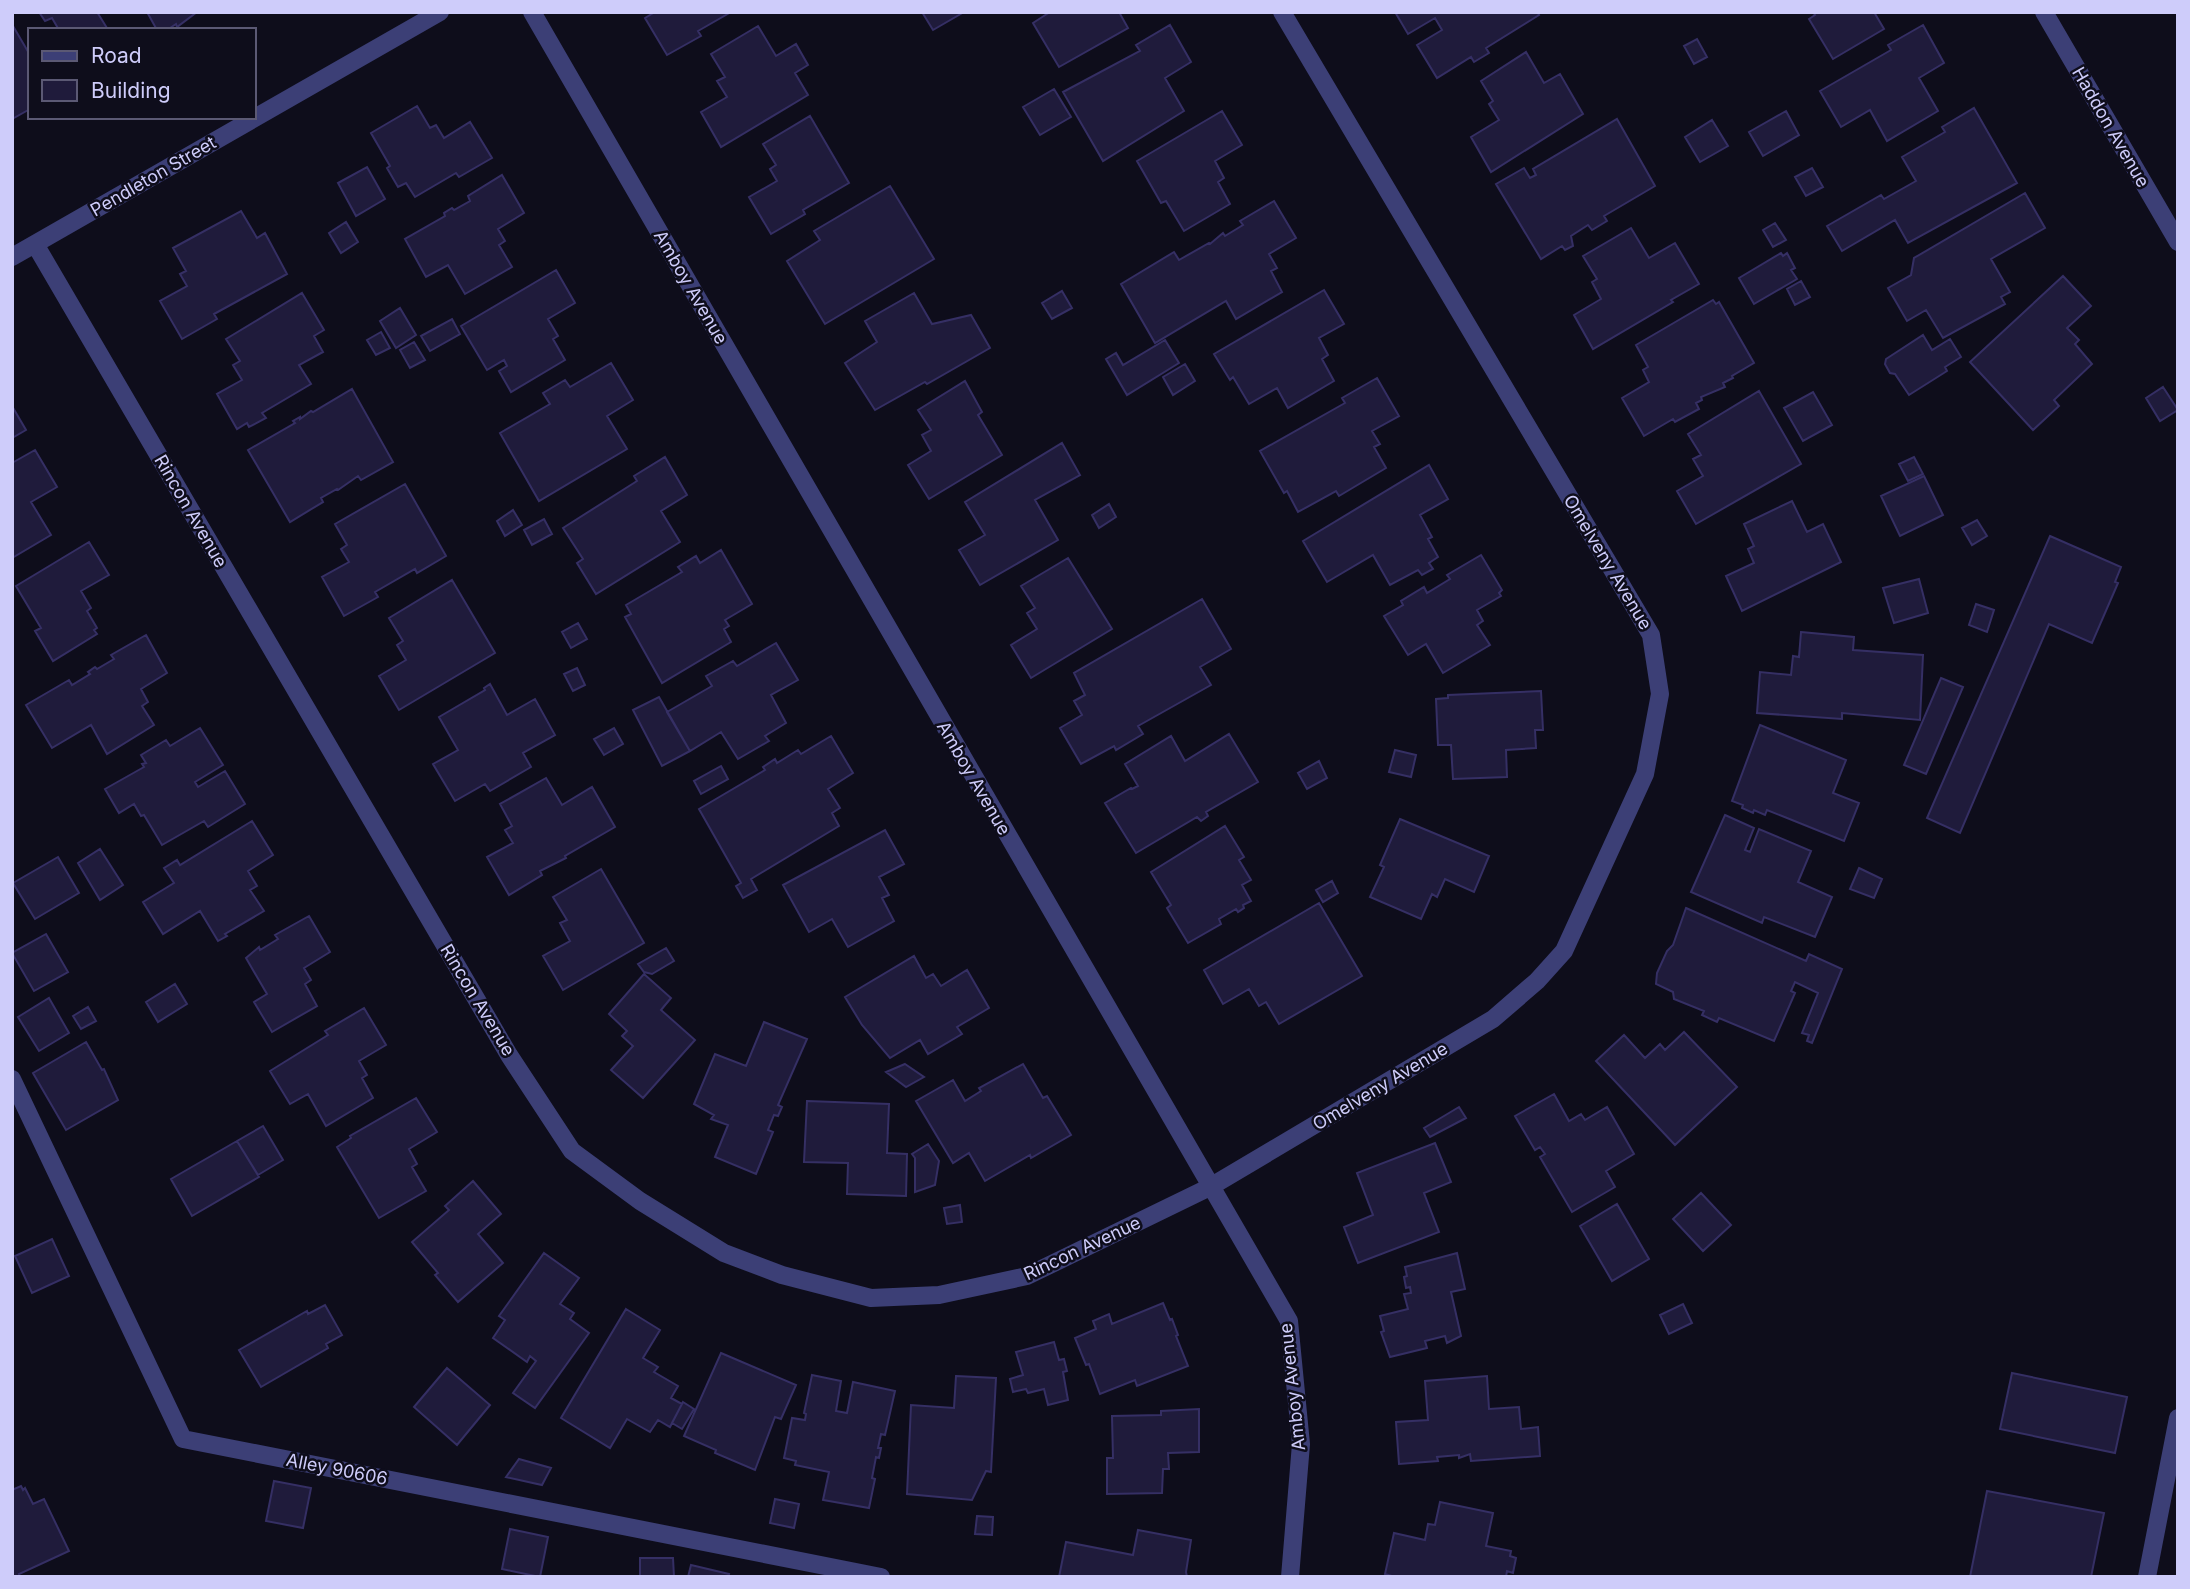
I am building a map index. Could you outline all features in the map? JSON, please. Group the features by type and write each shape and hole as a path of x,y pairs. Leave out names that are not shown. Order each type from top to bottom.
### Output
{"street":[{"name":"Pendleton Street","path":"256,117 440,12"},
{"name":"Amboy Avenue","path":"532,12 1289,1321 1301,1444 1290,1577"},
{"name":"Omelveny Avenue","path":"1210,1187 1493,1019 1537,981 1564,951 1645,774 1660,694 1651,635 1282,12"},
{"name":"Haddon Avenue","path":"2044,12 2178,242"},
{"name":"Pendleton Street","path":"12,257 253,119"},
{"name":"Rincon Avenue","path":"35,244 509,1055 572,1151 640,1201 724,1253 782,1275 872,1298 939,1295 1027,1276 1210,1187"},
{"name":"Alley 90606","path":"12,1079 183,1439 881,1577"},
{"path":"2147,1577 2178,1418"}],"building":[{"path":"39,12 97,12 107,28 58,28 52,18 45,21"},
{"path":"147,12 197,12 177,27 176,24 170,28 156,28"},
{"path":"655,12 731,12 698,31 701,36 667,55 645,18"},
{"path":"922,12 964,12 933,30"},
{"path":"1050,12 1119,12 1128,28 1059,67 1033,23"},
{"path":"1395,12 1537,12 1539,15 1486,48 1489,53 1474,62 1471,57 1437,78 1417,45 1442,30 1435,18 1408,34"},
{"path":"1813,12 1874,12 1884,29 1833,59 1809,19 1815,15"},
{"path":"1170,25 1191,62 1165,78 1184,111 1103,161 1063,92 1140,51 1136,45"},
{"path":"1923,25 1944,63 1919,78 1938,111 1887,141 1870,110 1841,127 1820,91 1891,50 1888,45"},
{"path":"13,26 28,52 28,110 12,119"},
{"path":"758,26 776,56 796,44 808,65 795,73 808,95 721,147 701,112 727,97 717,81 725,77 711,54"},
{"path":"1697,39 1707,57 1694,64 1684,46"},
{"path":"1526,52 1544,83 1560,74 1583,114 1491,172 1471,137 1499,120 1489,104 1493,101 1481,81"},
{"path":"1054,89 1071,117 1040,135 1023,107"},
{"path":"417,106 430,128 436,125 444,138 470,122 492,158 459,177 456,173 415,197 406,183 398,187 387,168 390,166 371,133"},
{"path":"1974,108 2017,183 1908,243 1895,220 1842,251 1827,226 1881,195 1884,199 1916,181 1902,157 1945,132 1942,127"},
{"path":"1222,111 1242,145 1215,161 1224,178 1218,182 1230,204 1184,231 1166,201 1161,203 1137,161"},
{"path":"1786,111 1799,135 1763,156 1749,132"},
{"path":"810,116 849,183 803,210 805,214 771,234 749,197 777,181 770,169 776,165 763,144"},
{"path":"1617,119 1655,186 1604,216 1607,221 1592,230 1588,225 1571,236 1573,246 1565,250 1562,246 1541,259 1496,184 1524,168 1530,178 1536,175 1533,169"},
{"path":"1712,120 1728,146 1700,162 1685,137"},
{"path":"367,167 385,199 356,216 338,183"},
{"path":"1812,168 1823,187 1806,196 1795,177"},
{"path":"502,175 524,213 498,229 505,241 499,245 512,267 465,294 448,265 426,277 405,239 445,216 444,213 452,208 454,210 470,201 468,196"},
{"path":"890,186 934,259 825,324 787,261 820,240 814,231"},
{"path":"2025,193 2045,228 1991,259 2010,292 2001,297 2005,304 1943,338 1926,310 1907,321 1888,288 1911,275 1914,258"},
{"path":"1274,201 1296,238 1269,254 1277,268 1271,271 1282,292 1236,319 1226,301 1155,343 1121,284 1174,252 1179,260 1210,244 1223,233 1225,236 1243,225 1240,221"},
{"path":"241,211 257,238 265,233 287,274 214,314 217,319 182,339 160,301 187,286 180,274 186,271 173,248"},
{"path":"346,222 358,242 341,253 329,233"},
{"path":"1775,223 1786,240 1773,247 1763,230"},
{"path":"1631,228 1649,258 1675,243 1699,284 1593,349 1574,315 1601,299 1592,282 1597,279 1583,256"},
{"path":"1781,253 1783,256 1787,253 1795,268 1791,270 1797,279 1754,304 1739,278"},
{"path":"556,270 575,303 548,319 558,336 553,339 565,360 511,392 499,371 507,366 504,360 487,370 461,326"},
{"path":"2063,276 2091,306 2067,328 2079,340 2075,344 2092,364 2054,400 2059,406 2033,430 1970,362"},
{"path":"1801,281 1810,297 1795,305 1787,289"},
{"path":"1324,290 1344,324 1319,338 1328,355 1322,359 1334,381 1288,408 1277,388 1249,404 1233,377 1230,380 1214,354"},
{"path":"1062,291 1072,308 1052,319 1042,303"},
{"path":"302,293 324,330 314,336 323,352 299,365 311,384 262,413 266,418 249,427 247,423 237,429 217,394 242,380 233,365 240,361 226,339"},
{"path":"914,293 932,324 971,315 990,348 875,410 845,363 877,342 865,321"},
{"path":"1713,300 1716,304 1719,302 1754,363 1723,383 1725,387 1701,397 1702,400 1696,403 1699,409 1675,422 1673,419 1644,436 1622,398 1649,382 1643,370 1648,367 1636,345"},
{"path":"400,308 416,335 396,348 380,321"},
{"path":"452,319 460,334 430,351 421,336"},
{"path":"381,332 390,348 376,355 367,340"},
{"path":"1923,335 1932,350 1950,339 1961,357 1945,367 1947,371 1909,395 1895,374 1890,373 1885,364 1886,359"},
{"path":"1165,340 1179,363 1127,395 1106,359 1116,353 1123,365"},
{"path":"414,342 425,360 410,368 400,350"},
{"path":"611,363 633,400 607,416 627,449 539,501 500,433 550,404 543,393 565,380 570,387"},
{"path":"1185,364 1195,381 1173,395 1163,377"},
{"path":"1377,378 1399,416 1372,431 1380,444 1374,447 1386,468 1339,496 1336,491 1298,512 1260,451 1345,403 1342,398"},
{"path":"965,381 982,412 978,415 1002,455 929,499 908,465 931,451 922,435 931,430 918,410"},
{"path":"2163,387 2178,410 2160,421 2146,398"},
{"path":"352,389 393,462 361,480 358,476 321,498 323,502 290,522 248,450 295,423 293,421"},
{"path":"1759,391 1801,464 1696,524 1677,491 1703,476 1693,459 1701,455 1688,434"},
{"path":"1813,392 1832,425 1803,441 1784,408"},
{"path":"12,406 26,430 12,438"},
{"path":"1062,443 1080,475 1035,500 1058,540 980,585 959,550 985,535 965,502"},
{"path":"35,450 57,487 31,502 51,535 12,558 12,463"},
{"path":"665,457 687,495 661,511 680,542 596,594 577,563 583,559 563,528 637,481 634,476"},
{"path":"1914,457 1923,474 1908,481 1899,464"},
{"path":"1429,465 1448,499 1420,515 1432,537 1428,539 1438,557 1429,563 1433,569 1422,575 1418,570 1390,585 1373,555 1327,582 1303,541"},
{"path":"1924,476 1943,515 1900,536 1881,496"},
{"path":"405,484 446,556 417,573 415,569 375,592 378,597 344,616 322,577 349,562 341,549 347,545 335,524"},
{"path":"1792,501 1807,532 1823,524 1841,562 1742,611 1726,576 1754,563 1748,549 1754,546 1744,524"},
{"path":"1109,504 1116,517 1099,528 1092,515"},
{"path":"513,510 522,525 505,536 497,521"},
{"path":"544,519 552,534 532,545 524,530"},
{"path":"1977,520 1987,536 1972,545 1962,528"},
{"path":"2050,536 2121,567 2115,582 2118,583 2092,643 2049,624 1960,833 1927,818"},
{"path":"89,542 109,575 81,591 91,608 87,611 97,628 94,630 97,634 53,661 35,631 41,628 16,586"},
{"path":"721,550 752,604 725,620 729,626 724,629 731,642 662,683 625,617 631,614 626,605 682,572 678,567 696,556 700,563"},
{"path":"1481,555 1502,590 1499,593 1501,596 1477,610 1483,621 1477,625 1490,645 1443,673 1426,644 1408,655 1384,616 1403,605 1401,601 1424,587 1427,593 1450,579 1447,575"},
{"path":"1068,558 1112,629 1031,678 1011,645 1037,629 1027,613 1035,608 1021,586"},
{"path":"1919,579 1928,613 1894,623 1883,588"},
{"path":"452,580 495,653 399,710 379,676 406,660 397,645 403,641 389,618"},
{"path":"1202,599 1231,649 1200,667 1211,685 1138,726 1143,734 1116,750 1114,746 1081,764 1060,728 1082,715 1074,701 1085,695 1074,673"},
{"path":"1976,604 1994,610 1987,632 1969,625"},
{"path":"578,623 587,639 571,648 562,632"},
{"path":"1801,632 1854,637 1853,650 1923,655 1920,720 1842,713 1842,719 1757,713 1760,672 1791,675 1793,656 1799,657"},
{"path":"146,635 167,673 141,689 148,702 142,706 154,725 107,754 91,725 52,748 26,705 69,680 72,685 90,674 88,672 95,667 97,669 114,659 111,655"},
{"path":"776,643 798,680 771,695 786,723 765,736 769,741 738,759 721,732 690,751 667,712 712,686 706,676 733,661 737,666"},
{"path":"577,668 585,685 573,691 564,674"},
{"path":"1941,678 1963,687 1926,774 1904,765"},
{"path":"490,684 507,715 535,699 555,735 523,753 531,767 490,791 485,784 455,801 433,764 458,750 439,717 485,690"},
{"path":"1541,691 1543,730 1535,730 1536,748 1506,750 1507,777 1453,779 1451,745 1438,745 1436,699 1448,698 1448,695"},
{"path":"659,697 690,751 662,766 633,710"},
{"path":"1760,725 1846,760 1833,793 1859,803 1844,841 1767,810 1765,815 1754,810 1753,813 1732,801"},
{"path":"200,728 223,765 195,782 198,787 225,771 245,804 208,827 204,821 162,845 134,804 119,813 105,789 144,767 142,764 146,763 141,755 166,740 170,746"},
{"path":"614,728 623,744 604,755 594,739"},
{"path":"1229,734 1258,782 1206,812 1208,816 1201,821 1197,817 1136,853 1105,803 1138,786 1125,764 1171,736 1185,761"},
{"path":"831,736 853,773 828,789 840,808 832,813 839,826 751,879 757,890 743,898 736,886 741,883 699,809 765,770 763,767 775,759 777,763 798,750 801,754"},
{"path":"1395,750 1416,755 1411,777 1389,772"},
{"path":"1319,761 1327,778 1307,789 1298,773"},
{"path":"721,766 728,779 701,794 694,781"},
{"path":"546,778 562,805 592,787 615,827 540,871 542,875 509,895 487,857 513,843 505,830 512,826 500,804"},
{"path":"1725,815 1754,828 1745,850 1750,852 1759,829 1811,851 1798,882 1832,897 1815,937 1764,917 1762,923 1691,892"},
{"path":"1400,819 1489,856 1474,892 1445,879 1437,897 1432,894 1421,919 1370,897 1384,867 1380,865"},
{"path":"252,821 273,855 248,871 257,886 250,890 264,911 218,941 200,911 163,934 143,902 174,883 164,868 177,860 180,865"},
{"path":"1225,826 1244,857 1239,860 1251,880 1242,885 1251,901 1243,905 1244,908 1238,912 1236,909 1219,919 1221,924 1188,943 1167,908 1171,905 1151,872"},
{"path":"885,830 904,864 879,877 889,895 882,898 894,921 848,947 832,919 809,932 783,885"},
{"path":"100,849 123,885 100,900 78,863"},
{"path":"58,857 79,893 35,919 13,883"},
{"path":"1859,868 1882,879 1874,898 1850,889"},
{"path":"601,869 644,943 563,990 543,956 570,941 560,923 567,920 553,897"},
{"path":"1332,881 1338,893 1323,902 1316,890"},
{"path":"1319,903 1362,976 1279,1024 1266,1002 1259,1006 1249,989 1223,1004 1204,970"},
{"path":"1686,908 1806,961 1809,954 1842,969 1812,1043 1807,1041 1809,1035 1802,1033 1818,993 1795,982 1791,991 1795,993 1774,1041 1719,1018 1717,1022 1702,1015 1704,1011 1674,999 1673,992 1656,984 1657,973 1667,951 1673,945"},
{"path":"309,916 330,952 304,968 311,980 305,984 317,1006 272,1032 254,1002 267,994 246,958 259,947 260,950 278,939 275,935"},
{"path":"46,934 68,972 34,991 12,953"},
{"path":"666,948 674,961 652,974 644,972 638,964"},
{"path":"914,956 926,978 933,974 941,986 967,970 989,1008 957,1027 962,1034 928,1054 920,1040 890,1058 862,1025 845,997"},
{"path":"644,974 671,998 661,1010 695,1040 643,1098 611,1070 633,1046 622,1036 627,1031 609,1014"},
{"path":"175,984 187,1004 158,1022 146,1002"},
{"path":"49,998 69,1033 39,1051 18,1017"},
{"path":"88,1007 96,1021 81,1029 73,1016"},
{"path":"364,1008 386,1045 359,1061 367,1075 362,1078 373,1098 326,1126 308,1094 290,1104 270,1071 328,1035 325,1031"},
{"path":"764,1022 807,1039 778,1105 782,1107 778,1116 774,1115 768,1130 773,1132 756,1174 715,1157 728,1125 711,1119 714,1115 694,1104 715,1054 746,1066"},
{"path":"1684,1032 1737,1087 1675,1145 1596,1061 1624,1035 1645,1058 1660,1044 1665,1050"},
{"path":"86,1042 102,1070 104,1069 118,1100 66,1130 33,1073"},
{"path":"905,1064 924,1077 906,1087 886,1072"},
{"path":"1023,1064 1043,1098 1047,1096 1071,1135 985,1181 969,1153 953,1163 916,1101 953,1080 965,1101 981,1091 979,1088"},
{"path":"1554,1094 1569,1121 1581,1114 1585,1120 1607,1107 1634,1154 1606,1171 1615,1187 1572,1212 1540,1157 1545,1154 1540,1147 1535,1150 1515,1116"},
{"path":"416,1098 437,1132 409,1149 417,1164 412,1167 426,1191 379,1218 337,1147 351,1138 350,1136"},
{"path":"807,1101 889,1104 887,1153 907,1154 906,1196 847,1194 848,1163 804,1162"},
{"path":"1459,1107 1466,1118 1430,1137 1424,1128"},
{"path":"263,1126 283,1160 258,1175 237,1141"},
{"path":"237,1141 259,1177 192,1216 171,1179"},
{"path":"1435,1143 1451,1182 1424,1193 1439,1232 1358,1263 1344,1227 1373,1215 1357,1173"},
{"path":"928,1144 939,1161 935,1185 915,1192 915,1158 912,1154"},
{"path":"473,1181 501,1214 478,1234 503,1263 458,1302 412,1242 449,1210 445,1206"},
{"path":"1701,1193 1731,1225 1703,1251 1673,1219"},
{"path":"1617,1204 1649,1259 1612,1281 1580,1226"},
{"path":"960,1205 962,1222 947,1224 944,1208"},
{"path":"52,1239 69,1276 32,1293 15,1256"},
{"path":"544,1253 579,1278 560,1304 574,1313 570,1319 589,1333 535,1408 513,1393 536,1361 530,1356 527,1362 493,1338 505,1320 499,1316"},
{"path":"1457,1253 1465,1289 1451,1292 1461,1336 1447,1343 1445,1336 1425,1341 1427,1348 1390,1357 1381,1332 1384,1331 1380,1316 1408,1309 1404,1294 1411,1293 1410,1287 1406,1288 1405,1267"},
{"path":"1163,1303 1170,1320 1172,1319 1188,1366 1137,1386 1135,1380 1100,1394 1089,1364 1086,1365 1075,1338 1096,1329 1093,1321 1109,1314 1112,1324"},
{"path":"1683,1304 1692,1323 1669,1334 1660,1315"},
{"path":"325,1305 342,1335 326,1344 328,1348 261,1387 239,1350 307,1311 308,1314"},
{"path":"626,1309 660,1330 643,1358 658,1367 654,1372 678,1386 671,1398 682,1404 670,1427 658,1420 650,1432 627,1419 610,1448 561,1418"},
{"path":"1054,1342 1059,1360 1064,1359 1067,1371 1063,1372 1068,1400 1048,1405 1044,1389 1028,1393 1026,1389 1013,1392 1010,1379 1023,1375 1016,1352"},
{"path":"721,1353 796,1385 781,1419 775,1417 755,1470 684,1436"},
{"path":"447,1368 490,1405 457,1445 414,1407"},
{"path":"2012,1373 2127,1397 2115,1453 2000,1429"},
{"path":"812,1375 841,1381 836,1411 847,1413 853,1382 895,1391 885,1435 881,1434 878,1448 881,1448 879,1458 876,1457 869,1508 823,1500 829,1472 795,1465 796,1461 784,1458 792,1418 805,1420"},
{"path":"956,1376 996,1378 991,1472 986,1471 972,1500 907,1494 911,1405 954,1408"},
{"path":"1487,1376 1489,1409 1519,1407 1521,1429 1538,1427 1540,1456 1471,1461 1470,1454 1459,1458 1459,1455 1437,1457 1438,1461 1399,1464 1396,1422 1428,1420 1425,1381"},
{"path":"683,1402 694,1409 682,1429 672,1423"},
{"path":"1199,1409 1199,1452 1168,1453 1169,1469 1163,1469 1162,1493 1107,1494 1107,1458 1113,1458 1112,1416 1161,1415 1161,1411"},
{"path":"519,1459 551,1468 542,1485 506,1477"},
{"path":"274,1481 311,1488 303,1528 266,1521"},
{"path":"21,1486 23,1490 25,1488 33,1504 44,1499 69,1551 19,1574 20,1577 12,1577 12,1490"},
{"path":"1987,1491 2104,1513 2091,1577 1970,1577"},
{"path":"775,1499 799,1504 794,1528 770,1523"},
{"path":"1440,1502 1493,1513 1486,1546 1511,1551 1510,1556 1516,1558 1513,1573 1507,1571 1506,1577 1395,1577 1385,1574 1394,1533 1425,1540 1428,1524 1435,1525"},
{"path":"977,1516 993,1517 992,1535 975,1534"},
{"path":"510,1529 548,1537 540,1577 502,1569"},
{"path":"1138,1530 1191,1540 1187,1577 1059,1577 1066,1542 1133,1555"},
{"path":"640,1558 673,1558 674,1577 640,1577"},
{"path":"691,1565 729,1574 728,1577 688,1577"}]}
